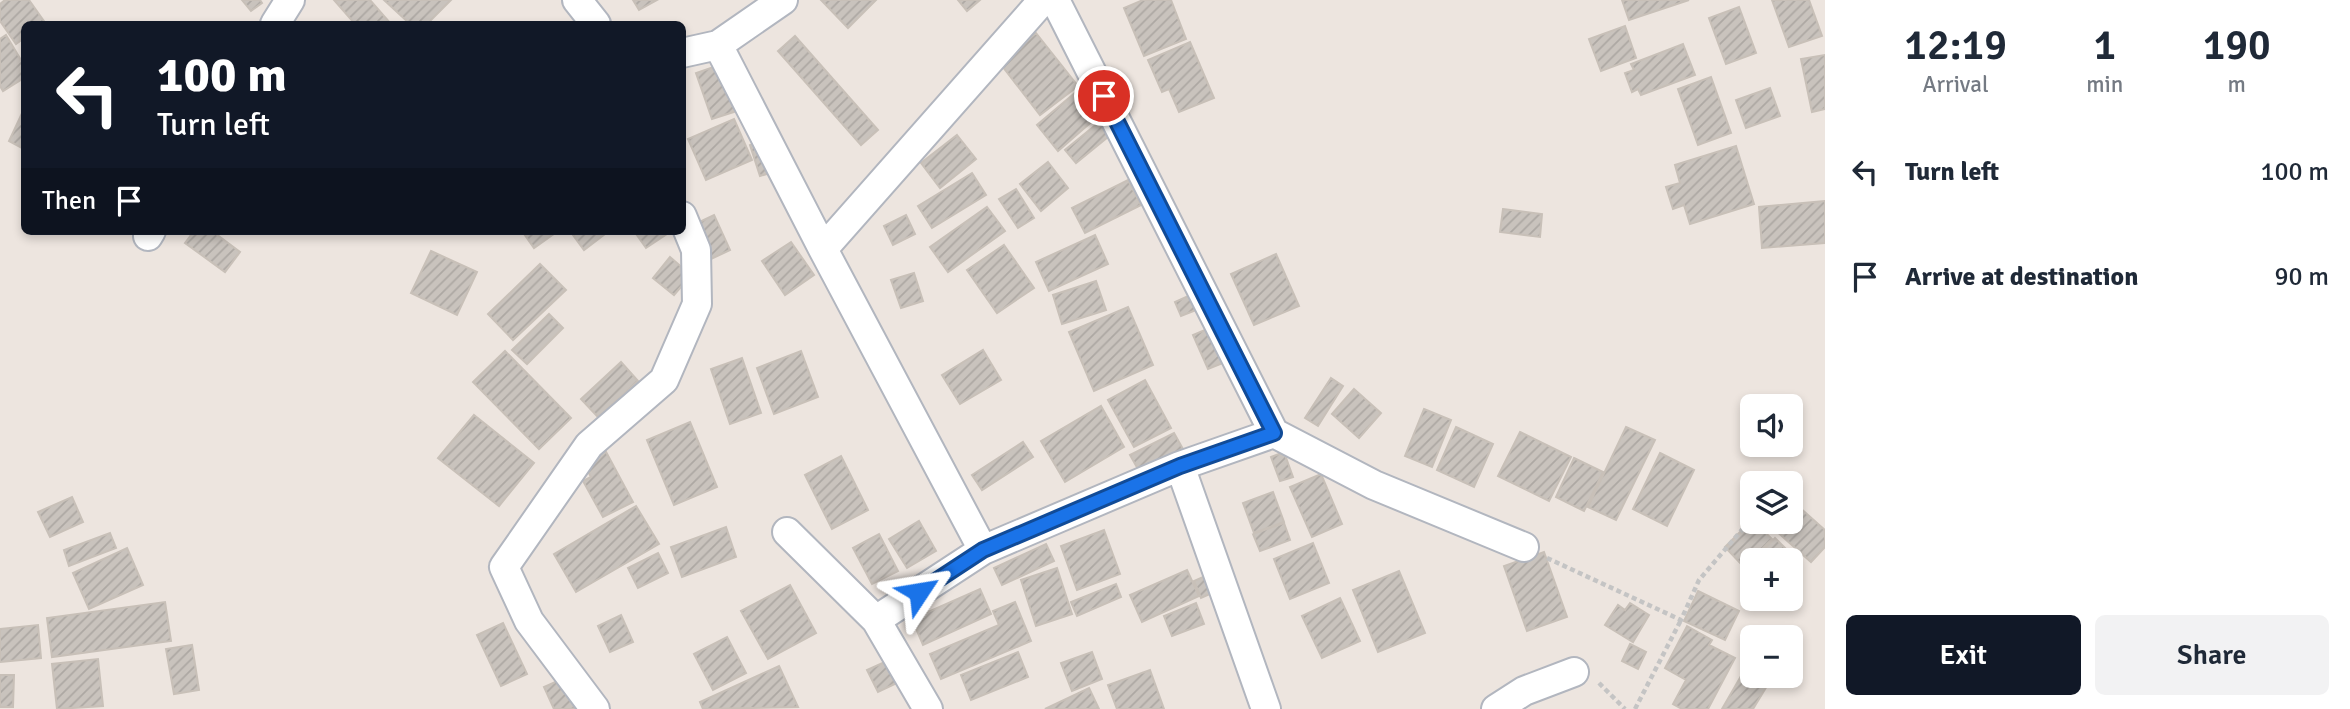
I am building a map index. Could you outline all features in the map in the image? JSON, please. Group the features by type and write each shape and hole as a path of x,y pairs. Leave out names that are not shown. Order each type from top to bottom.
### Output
{"street":[{"path":"577,0 594,21"},
{"path":"686,52 718,45 783,0"},
{"path":"822,249 1043,0"},
{"path":"1055,0 1274,433 1374,485 1524,547"},
{"path":"718,45 822,249 983,550"},
{"path":"595,709 530,621 503,567 589,446 664,380 697,304 695,250 686,226"},
{"path":"876,620 983,550 1180,466 1274,433"},
{"path":"1180,466 1266,709"},
{"path":"787,532 876,620 928,709"},
{"path":"1496,709 1524,691 1574,671"}],"path":[{"path":"1635,709 1699,580 1740,532"},
{"path":"1524,547 1681,620"},
{"path":"1574,671 1588,673 1625,709"}],"building":[{"path":"5,0 29,0 44,21 21,21 21,40 16,44 0,21 0,4"},
{"path":"242,0 260,0 262,3 251,11"},
{"path":"334,0 370,0 388,21 352,21"},
{"path":"384,0 451,0 430,21 407,21"},
{"path":"633,0 657,0 639,10"},
{"path":"821,0 876,0 848,28"},
{"path":"958,0 980,0 967,11"},
{"path":"1143,0 1171,0 1186,39 1144,56 1124,8"},
{"path":"1622,0 1689,0 1629,20"},
{"path":"1772,0 1809,0 1822,36 1789,47"},
{"path":"1739,7 1756,53 1726,64 1709,18"},
{"path":"1625,26 1636,58 1601,71 1589,39"},
{"path":"1036,33 1078,86 1040,115 999,62"},
{"path":"6,35 21,60 21,80 3,91 0,86 0,39"},
{"path":"795,36 878,130 861,145 778,51"},
{"path":"1190,42 1214,98 1179,112 1169,89 1162,92 1148,60"},
{"path":"1683,44 1695,75 1641,95 1638,89 1632,92 1625,73 1634,70 1631,64"},
{"path":"1825,55 1825,109 1812,112 1801,59"},
{"path":"728,62 743,109 712,119 696,73"},
{"path":"1711,77 1731,133 1698,145 1678,89"},
{"path":"1082,87 1103,112 1058,151 1037,125"},
{"path":"1770,88 1780,116 1746,128 1736,100"},
{"path":"21,115 21,147 9,141"},
{"path":"734,119 752,160 706,180 688,139"},
{"path":"1103,119 1114,132 1076,163 1065,150"},
{"path":"957,135 976,159 940,188 921,163"},
{"path":"767,139 777,171 760,176 750,145"},
{"path":"1736,146 1754,204 1690,224 1684,205 1673,209 1666,187 1680,183 1675,165"},
{"path":"1048,162 1068,188 1041,211 1020,184"},
{"path":"972,173 986,195 932,228 918,206"},
{"path":"1128,180 1141,205 1085,233 1072,208"},
{"path":"1016,189 1034,218 1018,228 999,199"},
{"path":"1825,201 1825,243 1762,248 1759,207"},
{"path":"987,207 1005,231 948,272 930,247"},
{"path":"1503,209 1542,214 1540,237 1500,232"},
{"path":"714,215 730,250 709,260 693,225"},
{"path":"906,215 915,234 893,245 884,226"},
{"path":"191,235 217,235 240,252 225,272 185,243"},
{"path":"525,235 552,235 534,248"},
{"path":"573,235 604,235 584,250"},
{"path":"637,235 666,235 646,248"},
{"path":"1095,235 1108,264 1049,291 1036,262"},
{"path":"791,242 814,275 785,295 762,261"},
{"path":"1004,245 1034,288 997,313 967,270"},
{"path":"431,251 477,272 457,315 411,293"},
{"path":"1276,254 1299,306 1254,325 1231,274"},
{"path":"670,257 691,275 674,295 653,278"},
{"path":"540,264 566,290 513,340 488,314"},
{"path":"914,273 923,301 901,308 891,280"},
{"path":"1096,281 1106,310 1062,324 1053,295"},
{"path":"1197,292 1204,307 1181,316 1175,302"},
{"path":"1128,307 1153,365 1094,391 1069,332"},
{"path":"549,314 563,328 527,364 512,350"},
{"path":"1219,324 1233,359 1208,369 1193,335"},
{"path":"983,350 1001,380 960,404 942,375"},
{"path":"505,351 571,418 539,449 473,382"},
{"path":"801,351 818,397 774,414 757,368"},
{"path":"742,358 761,413 730,424 711,369"},
{"path":"621,362 638,381 598,417 581,399"},
{"path":"1331,378 1343,386 1318,426 1305,418"},
{"path":"1145,380 1171,428 1134,447 1108,400"},
{"path":"1354,389 1381,413 1359,438 1332,414"},
{"path":"1101,406 1124,447 1065,482 1041,441"},
{"path":"1424,409 1451,420 1432,467 1405,456"},
{"path":"474,415 534,463 499,506 438,458"},
{"path":"690,422 717,487 674,505 647,440"},
{"path":"1456,427 1493,444 1474,487 1437,470"},
{"path":"1626,427 1655,440 1616,520 1588,507"},
{"path":"1520,432 1571,457 1549,501 1498,476"},
{"path":"1174,433 1183,449 1139,471 1130,455"},
{"path":"1023,442 1033,457 982,490 972,475"},
{"path":"605,450 633,502 603,517 583,481 591,477 583,462"},
{"path":"1284,452 1293,477 1280,481 1271,457"},
{"path":"1660,453 1694,470 1667,526 1633,509"},
{"path":"841,456 868,510 832,529 805,475"},
{"path":"1574,458 1603,472 1584,511 1556,497"},
{"path":"1321,474 1342,524 1312,537 1290,487"},
{"path":"1273,492 1284,522 1254,533 1243,503"},
{"path":"72,497 83,522 50,537 38,512"},
{"path":"636,506 659,544 576,592 554,554"},
{"path":"1803,511 1825,530 1825,547 1811,562 1803,555 1803,548 1795,548 1780,534 1803,534"},
{"path":"919,521 936,551 907,568 889,539"},
{"path":"1284,523 1290,540 1260,551 1253,534"},
{"path":"726,527 736,557 682,577 671,547"},
{"path":"1104,530 1120,574 1077,590 1061,546"},
{"path":"1740,532 1767,534 1772,539 1763,548 1740,548 1740,563 1725,547"},
{"path":"110,533 116,548 69,566 64,550"},
{"path":"879,534 898,571 872,584 853,548"},
{"path":"1775,538 1785,548 1765,548"},
{"path":"1313,543 1329,583 1290,599 1274,559"},
{"path":"1046,544 1054,561 1002,585 994,568"},
{"path":"127,548 143,585 89,609 73,573"},
{"path":"1544,552 1567,617 1527,631 1504,566"},
{"path":"658,553 668,573 638,588 628,568"},
{"path":"1057,568 1072,614 1036,626 1021,580"},
{"path":"1187,570 1199,596 1142,622 1130,595"},
{"path":"1399,571 1425,633 1378,652 1353,590"},
{"path":"1212,573 1219,590 1201,598 1194,581"},
{"path":"1116,584 1121,597 1077,616 1071,602"},
{"path":"790,585 816,633 768,659 741,611"},
{"path":"980,589 991,614 923,645 912,619"},
{"path":"1698,591 1739,611 1725,640 1684,621"},
{"path":"1340,598 1360,641 1322,658 1302,616"},
{"path":"165,602 171,641 52,657 47,618"},
{"path":"1015,602 1031,641 941,679 930,654 999,625 993,611"},
{"path":"1196,603 1204,624 1172,636 1164,616"},
{"path":"1630,603 1649,615 1633,642 1605,625 1618,605 1625,610"},
{"path":"621,615 633,642 610,652 598,626"},
{"path":"503,623 527,674 501,686 477,635"},
{"path":"38,625 41,658 0,662 0,629"},
{"path":"1687,626 1712,640 1709,645 1735,658 1708,709 1682,709 1673,704 1686,680 1665,668"},
{"path":"727,637 746,673 713,690 694,654"},
{"path":"1630,644 1646,652 1638,669 1622,661"},
{"path":"192,645 199,690 174,694 166,649"},
{"path":"1018,652 1028,677 971,700 961,675"},
{"path":"1092,652 1102,679 1072,691 1061,663"},
{"path":"98,659 103,706 57,709 52,664"},
{"path":"889,660 899,682 878,692 867,670"},
{"path":"779,666 798,707 703,709 700,702"},
{"path":"1150,670 1164,709 1117,709 1108,685"},
{"path":"0,675 14,675 13,707 0,707"},
{"path":"571,675 584,704 573,709 554,709 544,687"},
{"path":"1740,678 1740,688 1766,688 1753,709 1722,709"},
{"path":"1089,688 1099,709 1045,709"}],"route":[{"path":"919,592 983,550 1180,466 1274,433 1104,96"}]}
